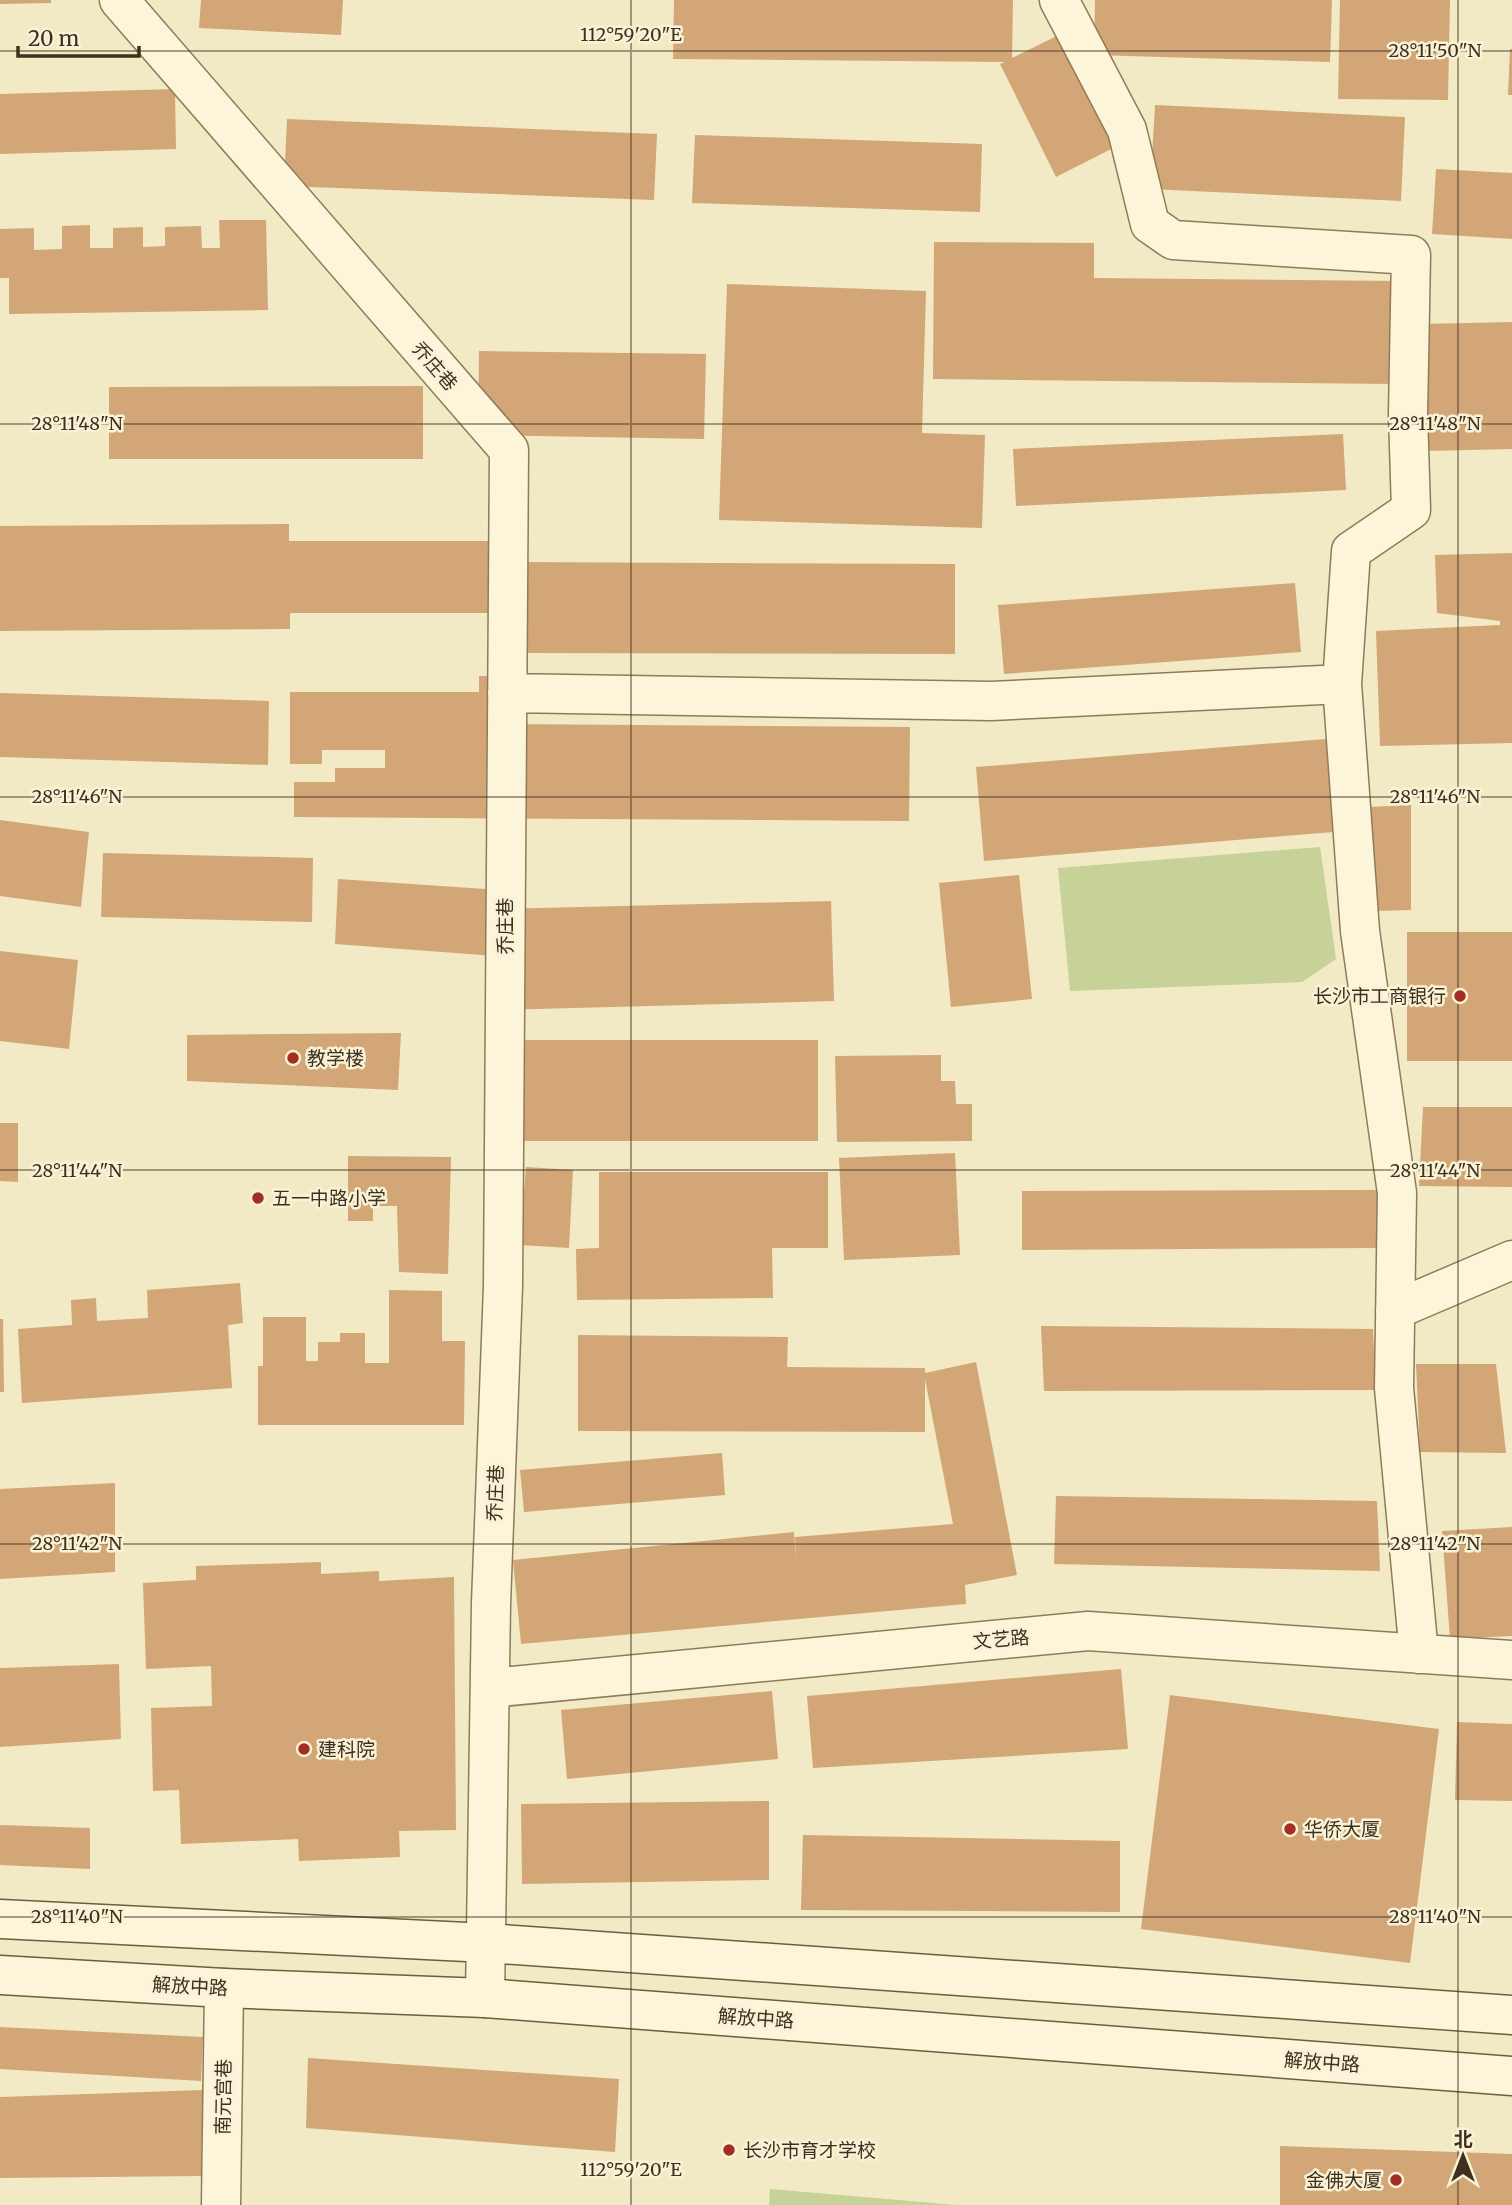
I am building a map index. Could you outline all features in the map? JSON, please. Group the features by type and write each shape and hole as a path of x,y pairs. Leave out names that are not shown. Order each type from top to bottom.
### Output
{"street":[{"name":"乔庄巷","path":"119,0 509,450 503,1286 490,1688 485,1998"},
{"path":"1059,0 1127,130 1150,224 1173,240 1411,254 1408,414 1411,510 1351,551 1342,684 1360,931 1397,1193 1394,1388 1419,1654"},
{"path":"507,692 991,701 1342,684"},
{"path":"1395,1310 1512,1260"},
{"name":"文艺路","path":"490,1688 1088,1631 1512,1660"},
{"path":"0,1919 486,1943 1512,2015"},
{"name":"解放中路","path":"0,1975 224,1988 485,1998 1512,2076"},
{"name":"南元宫巷","path":"221,2205 224,1988"}],"green space":[{"path":"1320,847 1336,959 1302,982 1070,991 1058,868"},
{"path":"770,2189 957,2205 769,2205"}],"building":[{"path":"0,0 51,0 51,3 0,4"},
{"path":"201,0 343,0 341,35 199,28"},
{"path":"674,0 1013,0 1012,58 1065,32 1121,144 1056,177 1000,64 1005,62 673,59"},
{"path":"1095,0 1332,0 1330,62 1094,55"},
{"path":"1340,0 1450,0 1448,100 1338,99"},
{"path":"1510,49 1512,95 1508,95"},
{"path":"175,89 176,149 0,154 0,94"},
{"path":"1155,105 1405,117 1401,201 1150,189"},
{"path":"287,119 657,134 654,200 284,186"},
{"path":"695,135 982,144 980,212 692,203"},
{"path":"1436,169 1512,173 1512,239 1432,234"},
{"path":"219,220 266,220 268,310 9,314 9,278 0,278 0,229 34,228 34,250 62,249 62,226 90,225 90,248 113,248 113,228 143,227 143,247 165,246 165,227 201,226 202,248 220,248"},
{"path":"934,242 1094,243 1094,278 1397,281 1395,384 933,379"},
{"path":"727,284 926,291 922,433 985,435 982,528 719,520"},
{"path":"1512,322 1512,449 1425,451 1422,324"},
{"path":"479,351 706,354 704,439 478,435"},
{"path":"423,386 423,459 109,459 109,387"},
{"path":"1343,434 1346,490 1016,506 1013,449"},
{"path":"289,524 289,541 501,541 501,613 290,613 290,629 0,631 0,526"},
{"path":"1512,553 1512,743 1380,746 1376,631 1500,625 1500,621 1437,613 1435,555"},
{"path":"513,562 955,564 955,654 513,653"},
{"path":"1295,583 1301,652 1004,674 998,605"},
{"path":"479,676 506,676 506,724 910,727 909,821 294,817 294,782 335,782 335,768 385,768 385,750 322,750 322,764 290,764 290,692 479,692"},
{"path":"0,693 269,701 268,765 0,757"},
{"path":"1326,739 1333,832 984,861 976,767"},
{"path":"1411,805 1411,910 1373,911 1369,807"},
{"path":"0,820 89,832 81,907 0,896"},
{"path":"103,853 313,858 312,922 101,917"},
{"path":"1019,875 1032,999 951,1007 939,883"},
{"path":"338,879 500,890 498,909 831,901 834,1001 501,1010 496,956 335,944"},
{"name":"长沙市工商银行","path":"1407,932 1512,932 1512,1061 1407,1061"},
{"path":"0,951 78,960 69,1049 0,1041"},
{"name":"教学楼","path":"401,1033 398,1090 187,1081 187,1035"},
{"path":"521,1040 818,1040 818,1141 521,1141"},
{"path":"941,1055 941,1081 955,1081 956,1104 972,1104 972,1141 837,1142 835,1056"},
{"path":"1423,1107 1512,1107 1512,1187 1419,1186"},
{"path":"0,1123 18,1123 18,1182 0,1181"},
{"path":"955,1153 960,1255 844,1260 839,1158"},
{"path":"348,1156 451,1157 448,1274 399,1272 397,1206 373,1206 373,1221 348,1221"},
{"path":"526,1167 573,1170 569,1248 520,1245"},
{"path":"599,1172 828,1172 828,1248 772,1248 773,1298 577,1300 576,1249 599,1248"},
{"path":"1377,1190 1377,1248 1022,1250 1022,1191"},
{"path":"240,1283 243,1323 228,1325 232,1388 22,1403 18,1329 72,1325 71,1300 96,1298 97,1321 148,1318 147,1290"},
{"path":"389,1290 442,1291 442,1341 465,1341 464,1425 258,1425 258,1366 263,1366 263,1317 306,1317 306,1361 318,1361 318,1342 340,1342 340,1333 365,1333 365,1363 389,1363"},
{"path":"0,1319 3,1319 4,1392 0,1392"},
{"path":"1041,1326 1373,1329 1376,1390 1044,1391"},
{"path":"578,1335 788,1337 787,1367 925,1368 925,1373 976,1362 1017,1575 965,1585 966,1604 521,1644 513,1560 794,1532 796,1561 795,1537 953,1524 925,1379 925,1432 578,1431"},
{"path":"1416,1364 1496,1364 1506,1453 1420,1452"},
{"path":"722,1453 725,1495 524,1512 520,1470"},
{"path":"115,1483 115,1572 0,1579 0,1489"},
{"path":"1056,1496 1377,1501 1380,1571 1054,1564"},
{"path":"1512,1527 1512,1636 1450,1639 1442,1531"},
{"name":"建科院","path":"321,1562 321,1574 379,1571 379,1581 454,1577 456,1830 399,1831 400,1857 299,1861 298,1839 181,1844 179,1790 153,1791 151,1708 212,1706 211,1666 146,1669 143,1583 196,1580 196,1566"},
{"path":"119,1664 121,1739 0,1747 0,1668"},
{"path":"1121,1669 1128,1749 813,1768 807,1696"},
{"path":"772,1691 778,1759 567,1779 561,1710"},
{"name":"华侨大厦","path":"1170,1695 1439,1729 1410,1963 1141,1929"},
{"path":"1457,1722 1512,1724 1512,1801 1455,1800"},
{"path":"769,1801 769,1880 522,1884 521,1804"},
{"path":"0,1825 90,1828 90,1869 0,1865"},
{"path":"803,1835 1120,1841 1120,1912 801,1910"},
{"path":"0,2027 203,2037 201,2081 0,2069"},
{"path":"308,2058 619,2079 615,2152 306,2128"},
{"path":"203,2090 201,2176 0,2178 0,2097"},
{"name":"金佛大厦","path":"1280,2146 1512,2154 1512,2205 1280,2205"}],"place":[{"name":"长沙市工商银行","path":"1460,996"},
{"name":"教学楼","path":"293,1058"},
{"name":"五一中路小学","path":"258,1198"},
{"name":"建科院","path":"304,1749"},
{"name":"华侨大厦","path":"1290,1829"},
{"name":"长沙市育才学校","path":"729,2150"},
{"name":"金佛大厦","path":"1396,2180"}]}
